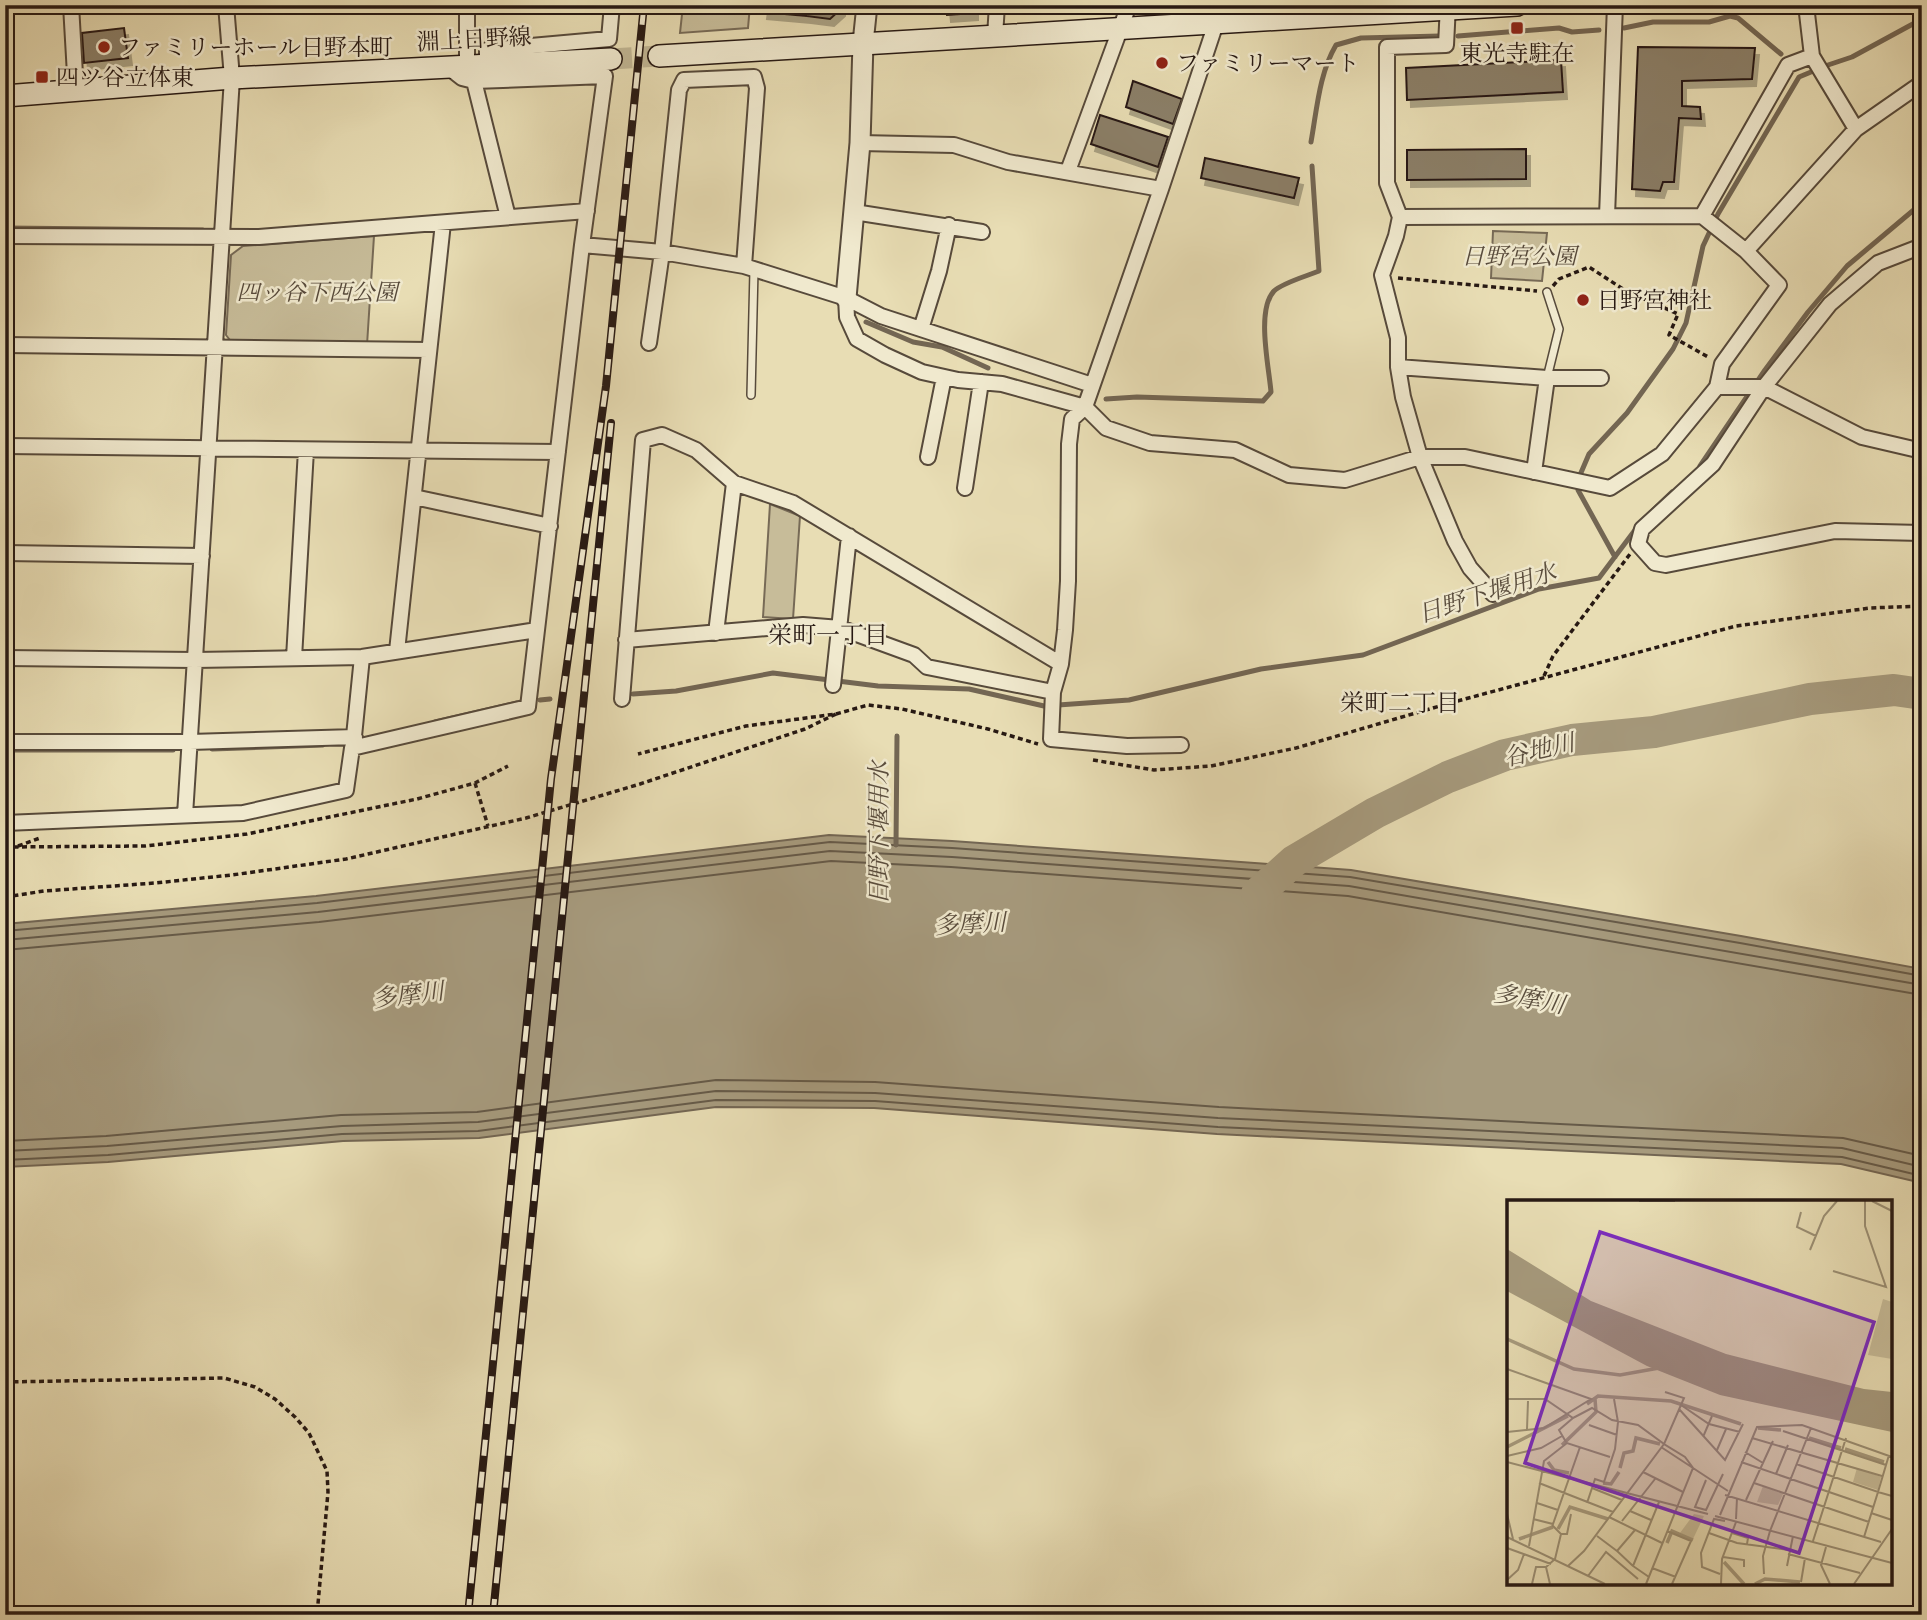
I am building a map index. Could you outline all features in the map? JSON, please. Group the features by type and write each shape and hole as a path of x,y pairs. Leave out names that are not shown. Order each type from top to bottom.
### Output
{"main road":[{"path":"659,56 1122,29 1219,14 1517,5"},
{"name":"淵上日野線","path":"5,96 232,78 469,70 611,59"}],"street":[{"path":"71,5 76,92"},
{"path":"186,815 232,78 226,5"},
{"path":"467,5 469,70 508,217"},
{"path":"469,70 487,50 609,39 612,5"},
{"path":"867,5 860,143 846,298 847,317 856,339 922,372 1003,384 1085,407 1106,428 1150,443 1235,450 1289,475 1345,480 1420,457 1465,457 1610,488 1662,454 1721,387 1722,364 1779,285 1746,251 1710,222 1607,216 1399,218"},
{"path":"995,36 997,5"},
{"path":"1068,171 1129,5"},
{"path":"1607,216 1615,5"},
{"path":"1806,5 1811,56 1856,129"},
{"path":"1448,7 1446,45 1387,47 1387,183 1399,218 1396,236 1382,275 1398,338 1398,367 1403,397 1420,457 1455,541 1470,568 1493,594"},
{"path":"1181,745 1127,746 1051,739 1068,581 1069,444 1072,419 1085,407 1219,14"},
{"path":"1710,222 1788,65 1811,56"},
{"path":"5,742 354,742 528,707 582,245 605,76 469,70"},
{"path":"649,343 662,252 679,90 684,80 754,77 757,88 749,267"},
{"path":"1746,251 1856,129 1922,83"},
{"path":"860,143 954,145 1008,162 1161,189"},
{"path":"5,236 222,237 587,211"},
{"path":"854,212 982,232"},
{"path":"397,651 443,223"},
{"path":"921,329 939,271 949,225"},
{"path":"582,245 662,252 749,267 846,298 881,316 1092,385"},
{"path":"1922,246 1878,263 1830,304 1762,387 1713,464 1642,528 1638,544 1655,563 1666,565 1835,531 1922,533"},
{"path":"5,345 429,350"},
{"path":"1398,367 1547,378 1601,378"},
{"path":"928,457 944,377"},
{"path":"1534,472 1547,378"},
{"path":"965,488 981,382"},
{"path":"1721,387 1762,387 1861,437 1922,451"},
{"path":"622,699 643,440 662,435 696,450 734,483 793,503 1061,664"},
{"path":"5,446 558,452"},
{"path":"293,658 306,450"},
{"path":"716,633 734,483"},
{"path":"414,497 550,526"},
{"path":"833,679 849,536"},
{"path":"5,553 202,556"},
{"path":"626,640 803,625 839,628 914,655 927,667 1053,701"},
{"path":"5,658 195,660 362,657 537,630"},
{"path":"5,823 243,813 346,790 354,742 362,657"}],"lane":[{"path":"749,267 751,395"},
{"path":"1547,292 1559,329 1547,378"}],"path":[{"path":"1382,275 1547,292 1559,279 1589,267 1626,291 1678,314 1669,335 1722,364"},
{"path":"1544,677 1553,656 1638,544"},
{"path":"1090,759 1154,770 1211,766 1296,748 1544,677 1736,626 1870,608 1922,606"},
{"path":"638,754 746,726 836,714 868,705 902,709 1040,744"},
{"path":"5,897 44,891 232,875 346,859 526,818 640,784 806,729 836,714"},
{"path":"475,783 488,826"},
{"path":"5,1382 224,1378 255,1387 275,1399 295,1416 309,1433 327,1471 328,1492 317,1615"}],"green space":[{"path":"683,5 750,5 748,28 680,33"},
{"name":"日野宮公園","path":"1493,231 1547,233 1542,281 1491,278"},
{"name":"四ッ谷下西公園","path":"374,236 367,345 233,344 226,335 231,255 243,246"},
{"path":"770,504 800,516 793,619 763,617"}],"water":[{"name":"多摩川","path":"829,835 952,841 1351,870 1922,969 1922,1183 1841,1164 1217,1134 874,1108 716,1107 479,1138 343,1141 108,1162 5,1167 5,924 316,896"}],"building":[{"path":"764,5 807,5 806,16 763,12"},
{"path":"807,5 841,5 841,9 830,19 806,16"},
{"path":"946,5 974,5 974,13 947,15"},
{"path":"124,28 128,58 84,63 82,33"},
{"path":"1638,47 1755,48 1752,79 1682,81 1682,106 1700,107 1701,119 1679,118 1674,182 1663,182 1660,191 1632,189"},
{"path":"1561,60 1563,92 1407,100 1406,68"},
{"path":"1133,81 1182,99 1173,124 1126,107"},
{"path":"1100,115 1168,137 1158,167 1091,144"},
{"path":"1526,149 1526,179 1407,180 1407,150"},
{"path":"1205,158 1299,178 1294,198 1201,178"}],"waterway":[{"path":"1624,28 1653,22 1709,22 1730,16 1738,18 1781,54"},
{"path":"1825,66 1852,57 1922,19"},
{"path":"1458,36 1559,28 1572,32 1599,30"},
{"path":"1311,142 1322,80 1336,45 1361,38 1440,36"},
{"path":"1615,557 1578,490 1580,475 1589,454 1627,413 1673,349 1686,323 1703,246 1718,214 1799,77 1811,72"},
{"path":"1106,399 1137,397 1263,401 1271,392 1265,325 1269,300 1274,291 1283,285 1319,271 1312,166"},
{"name":"日野下堰用水","path":"1700,466 1808,312 1847,266 1922,203"},
{"path":"5,228 203,230"},
{"path":"866,322 913,342 942,347 988,368"},
{"name":"日野下堰用水","path":"1644,519 1672,492"},
{"name":"日野下堰用水","path":"633,694 676,691 773,673 878,686 969,689 1044,706 1129,700 1261,669 1363,655 1539,589 1599,578 1638,526"},
{"name":"谷地川","path":"1257,894 1294,861 1375,813 1448,777 1505,755 1572,740 1654,732 1810,699 1894,690 1922,694"},
{"path":"540,700 550,699"},
{"path":"435,722 517,703"},
{"name":"日野下堰用水","path":"896,845 897,736"},
{"path":"212,749 323,745"},
{"path":"5,750 173,750"}],"tunnel":[{"path":"611,59 659,56"}],"railway":[{"path":"468,1615 551,779 606,386 644,5"},
{"path":"493,1615 611,423"}],"place":[{"name":"東光寺駐在","path":"1517,28"},
{"name":"ファミリーホール日野本町","path":"104,47"},
{"name":"ファミリーマート","path":"1162,63"},
{"name":"四ツ谷立体東","path":"42,77"},
{"name":"日野宮神社","path":"1583,300"}],"district":[{"name":"栄町一丁目","path":"828,635"},
{"name":"栄町二丁目","path":"1400,703"}]}
